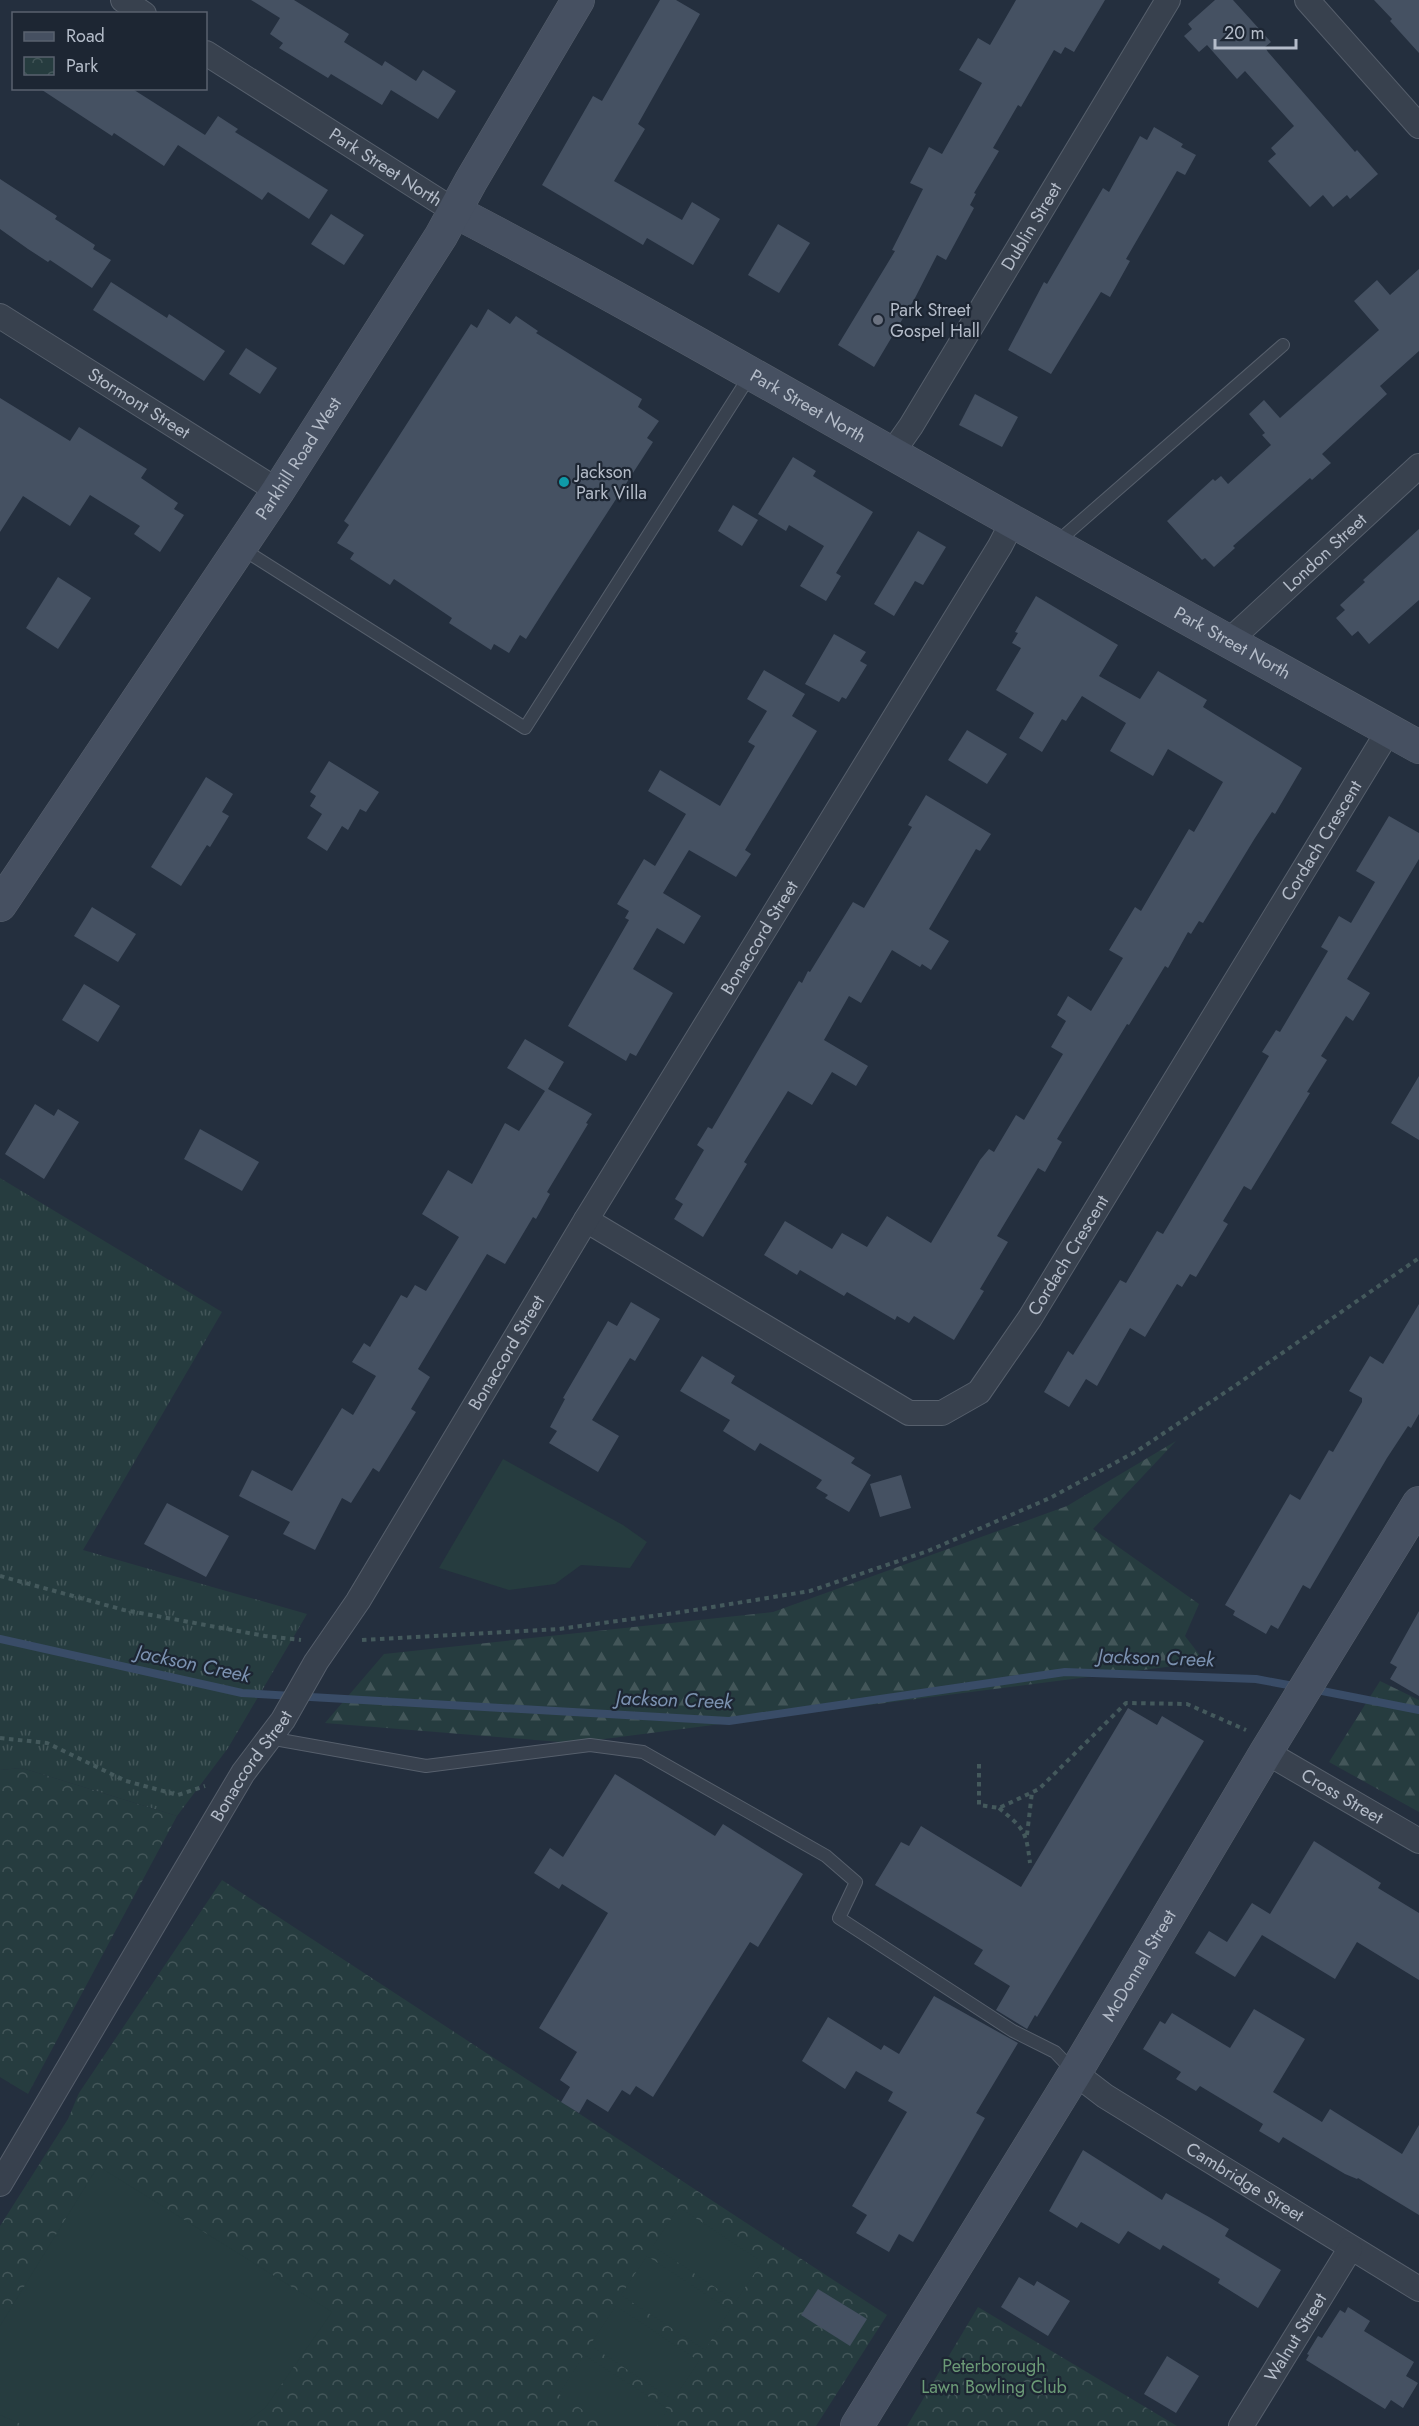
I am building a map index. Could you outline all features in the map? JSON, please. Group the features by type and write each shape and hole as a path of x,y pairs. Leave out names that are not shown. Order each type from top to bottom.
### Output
{"street":[{"path":"123,0 141,12"},
{"name":"Parkhill Road West","path":"0,905 278,491 456,212 471,181 578,0"},
{"name":"Dublin Street","path":"892,453 911,426 1168,0"},
{"path":"1307,0 1419,126"},
{"name":"Park Street North","path":"207,53 456,212 752,372 892,453 1419,747"},
{"name":"Stormont Street","path":"0,316 278,491"},
{"name":"London Street","path":"1230,640 1419,466"},
{"name":"Bonaccord Street","path":"0,2184 243,1773 276,1729 316,1662 358,1601 586,1220 1000,546 1013,521"},
{"name":"Cordach Crescent","path":"586,1220 909,1413 942,1413 979,1392 1030,1318 1389,730"},
{"name":"McDonnel Street","path":"857,2426 1075,2073 1265,1736 1321,1662 1419,1503"},
{"name":"Cross Street","path":"1265,1736 1419,1840"},
{"name":"Cambridge Street","path":"1075,2073 1105,2096 1350,2249 1419,2289"},
{"name":"Walnut Street","path":"1241,2426 1350,2249"}],"lane":[{"path":"1055,544 1283,345"},
{"path":"240,547 525,728 752,372"},
{"path":"276,1729 426,1766 590,1745 644,1752 826,1856 856,1882 838,1918 1013,2031 1055,2052 1075,2073"}],"path":[{"path":"0,1576 124,1610 300,1640 559,1629 810,1591 928,1551 1050,1498 1137,1450 1239,1383 1419,1258"},
{"path":"999,1808 1039,1789 1126,1703 1186,1704 1265,1736"},
{"path":"0,1738 47,1743 126,1781 178,1795 243,1773"},
{"path":"979,1764 979,1805 999,1808 1020,1826 1027,1836"},
{"path":"1030,1863 1027,1836 1032,1792"}],"green space":[{"path":"0,1178 222,1312 83,1550 307,1614 228,1748 177,1816 22,1768 0,1770"},
{"path":"1176,1441 1093,1529 1199,1604 1185,1636 1205,1662 573,1743 325,1723 384,1654 773,1612 1067,1506"},
{"path":"503,1459 623,1525 647,1542 630,1568 581,1565 555,1584 509,1590 439,1568"},
{"path":"1380,1681 1419,1700 1419,1812 1329,1762"},
{"path":"22,1768 177,1816 28,2094 0,2077 0,1770"},
{"path":"222,1880 887,2315 816,2426 0,2426 0,2226 68,2119 79,2093"},
{"path":"98,2166 332,2312 265,2408 241,2426 26,2426 0,2415 0,2326"},
{"path":"679,2207 762,2262 736,2301 653,2246"},
{"path":"647,2256 730,2310 705,2350 621,2295"},
{"path":"616,2306 699,2361 673,2400 590,2345"},
{"name":"Peterborough Lawn Bowling Club","path":"978,2307 1177,2426 907,2426"},
{"path":"584,2355 668,2409 657,2426 607,2426 559,2394"}],"building":[{"path":"251,0 294,0 349,34 344,42 382,66 385,61 416,81 423,70 456,91 438,119 391,90 382,105 331,74 328,78 279,48 283,43 270,34 280,18"},
{"path":"660,0 676,0 700,14 638,124 645,129 614,181 682,220 692,202 720,219 693,265 647,238 643,245 542,185 593,96 602,101"},
{"path":"1016,0 1105,0 1074,52 1065,47 1061,54 1054,50 1021,107 1018,105 993,148 999,151 974,193 976,194 970,205 974,208 946,260 937,255 915,298 874,367 838,345 895,251 892,250 923,189 910,183 929,147 942,154 982,83 959,70 978,38 990,45"},
{"path":"1215,0 1233,0 1271,42 1265,47 1268,52 1355,152 1357,150 1378,174 1350,199 1347,195 1333,207 1323,195 1310,207 1268,161 1276,154 1271,148 1294,126 1245,71 1237,79 1207,45 1199,52 1184,36 1192,29 1188,24"},
{"path":"1374,0 1419,0 1419,53 1390,21 1392,19"},
{"path":"42,90 134,90 205,135 218,116 238,129 235,132 328,190 309,219 268,192 262,200 178,145 164,166 114,133 112,136"},
{"path":"1154,127 1183,144 1181,147 1196,155 1185,175 1177,171 1126,259 1130,261 1110,297 1101,292 1051,374 1008,350 1044,282 1047,284 1103,188 1109,192 1140,136 1147,140"},
{"path":"0,179 57,216 55,219 95,245 93,249 111,260 92,288 50,260 48,262 0,229"},
{"path":"331,214 364,235 344,265 311,244"},
{"path":"778,224 810,243 779,293 748,275"},
{"path":"1419,269 1419,351 1380,386 1387,394 1322,454 1331,463 1312,480 1310,478 1233,546 1235,548 1214,567 1205,558 1202,560 1167,521 1213,479 1215,481 1221,476 1228,484 1271,445 1262,435 1265,433 1249,414 1264,400 1280,418 1379,330 1354,301 1377,280 1390,295"},
{"path":"111,282 167,318 169,314 225,351 204,381 93,310"},
{"name":"Jackson Park Villa","path":"488,309 510,324 516,316 538,331 536,333 642,399 638,407 659,421 647,438 653,442 526,639 520,635 509,653 494,644 491,650 449,623 452,618 394,579 390,585 350,559 354,553 337,543 349,525 344,521 471,324 477,328"},
{"path":"246,348 277,368 260,394 229,374"},
{"path":"975,394 1018,417 1002,447 959,425"},
{"path":"0,398 70,441 79,427 147,469 141,478 178,503 174,509 184,515 160,552 134,534 140,526 90,495 70,526 23,496 0,532"},
{"path":"793,457 816,471 813,476 873,512 836,573 841,576 826,601 800,586 824,546 789,525 786,531 758,514"},
{"path":"733,505 758,520 742,546 718,531"},
{"path":"1419,529 1419,600 1369,644 1358,631 1352,636 1336,618 1345,610 1340,605 1365,582 1363,580"},
{"path":"918,531 946,547 923,585 915,581 894,616 874,604"},
{"path":"58,577 91,598 58,649 26,628"},
{"path":"1036,596 1118,645 1099,676 1140,699 1158,671 1207,700 1203,707 1302,768 1275,814 1272,812 1203,923 1199,921 1191,934 1188,932 1168,968 1165,966 1129,1025 1127,1024 1057,1139 1062,1142 1045,1172 1038,1168 997,1236 1008,1242 980,1289 984,1291 954,1340 914,1316 909,1323 897,1316 895,1320 847,1292 844,1296 800,1270 797,1275 764,1255 785,1221 832,1249 842,1233 867,1247 887,1216 931,1243 980,1160 989,1149 994,1152 1016,1115 1024,1120 1063,1054 1051,1047 1066,1021 1057,1015 1068,996 1091,1011 1123,958 1109,950 1135,907 1141,911 1189,829 1194,832 1223,782 1168,749 1153,776 1110,751 1126,723 1082,696 1066,721 1062,719 1042,752 1019,738 1034,713 996,690 1021,648 1012,643 1018,633 1015,632"},
{"path":"834,634 866,652 860,661 867,665 846,699 842,697 839,702 805,684"},
{"path":"764,670 805,694 792,716 817,731 745,850 751,854 736,877 689,850 663,893 701,916 684,944 657,928 633,969 673,993 636,1056 630,1053 626,1061 568,1026 629,920 625,918 629,911 617,904 644,859 655,866 686,814 648,791 660,770 720,806 755,746 748,742 767,711 747,699"},
{"path":"967,730 1007,754 987,784 948,760"},
{"path":"329,761 379,792 366,812 360,809 348,830 342,826 327,851 307,838 322,814 310,806 316,796 310,792"},
{"path":"206,777 233,794 222,812 229,816 210,847 207,845 181,886 151,867"},
{"path":"926,795 991,834 980,851 976,849 929,929 949,941 931,970 922,964 920,967 892,950 861,1003 849,996 824,1040 868,1066 856,1086 832,1072 812,1105 788,1091 744,1162 747,1164 703,1237 674,1219 683,1204 675,1199 704,1150 697,1145 708,1127 712,1129 799,981 802,983 808,971 810,972 853,902 864,908 912,827 908,825"},
{"path":"1389,816 1419,833 1419,859 1347,979 1370,993 1353,1021 1346,1016 1321,1056 1327,1060 1307,1092 1310,1093 1251,1190 1244,1186 1223,1221 1228,1224 1196,1277 1190,1274 1182,1287 1177,1284 1145,1337 1130,1328 1097,1386 1086,1379 1069,1407 1044,1392 1068,1351 1073,1355 1120,1280 1126,1283 1157,1231 1163,1234 1269,1056 1262,1052 1276,1030 1280,1032 1328,951 1321,947 1339,916 1351,923 1375,882 1356,871"},
{"path":"92,907 136,934 118,962 74,936"},
{"path":"84,984 120,1006 98,1042 62,1020"},
{"path":"525,1039 564,1062 548,1089 592,1114 586,1123 588,1124 547,1192 550,1194 536,1219 533,1217 505,1264 487,1254 418,1369 430,1377 411,1409 416,1412 379,1472 373,1468 351,1503 342,1498 315,1550 283,1534 290,1522 239,1496 252,1470 292,1491 342,1408 353,1415 376,1376 352,1362 364,1343 370,1347 401,1295 407,1298 415,1285 426,1291 459,1237 422,1214 448,1170 472,1184 505,1123 519,1131 545,1091 507,1068"},
{"path":"1419,1076 1419,1140 1391,1123"},
{"path":"35,1104 54,1116 58,1109 79,1122 44,1179 5,1154"},
{"path":"200,1129 259,1162 242,1191 184,1159"},
{"path":"631,1302 660,1319 635,1361 630,1358 592,1420 619,1436 598,1472 549,1443 557,1431 550,1427 565,1399 563,1398 608,1321 617,1326"},
{"path":"1419,1304 1419,1414 1411,1428 1408,1426 1387,1458 1310,1589 1303,1585 1278,1629 1271,1625 1266,1634 1233,1615 1235,1611 1225,1605 1290,1494 1300,1500 1329,1450 1333,1452 1362,1402 1362,1398 1349,1391 1370,1356 1383,1364"},
{"path":"702,1356 735,1376 731,1383 855,1458 851,1463 871,1475 849,1512 825,1498 828,1495 816,1488 822,1480 760,1443 755,1451 723,1431 730,1420 680,1391"},
{"path":"901,1475 911,1508 880,1517 870,1484"},
{"path":"167,1503 229,1536 206,1577 144,1544"},
{"path":"1419,1611 1419,1696 1390,1679 1397,1667 1390,1663"},
{"path":"1128,1708 1157,1725 1162,1716 1204,1741 1037,2017 1035,2015 1027,2029 996,2010 1010,1986 974,1964 983,1950 875,1885 901,1842 909,1846 921,1826 1021,1887"},
{"path":"615,1774 715,1836 723,1824 803,1874 758,1947 750,1942 653,2097 636,2086 630,2095 622,2090 608,2112 587,2099 579,2113 561,2102 570,2087 560,2080 577,2052 539,2028 608,1913 562,1884 559,1889 534,1873 550,1848 563,1857"},
{"path":"1314,1841 1381,1883 1378,1888 1419,1913 1419,1980 1357,1942 1335,1979 1262,1935 1235,1977 1195,1953 1209,1931 1227,1942 1252,1903 1270,1914"},
{"path":"934,1996 1018,2043 976,2113 985,2118 913,2242 899,2234 889,2252 856,2233 867,2215 852,2206 907,2112 888,2101 893,2092 856,2071 845,2089 802,2061 828,2017 881,2050 884,2045 899,2054"},
{"path":"1254,2009 1305,2039 1273,2092 1322,2122 1330,2109 1402,2154 1419,2125 1419,2215 1283,2137 1279,2143 1259,2131 1263,2124 1200,2086 1196,2091 1176,2079 1181,2072 1143,2049 1160,2021 1165,2024 1172,2013 1230,2048"},
{"path":"1083,2150 1162,2200 1166,2193 1229,2229 1225,2236 1281,2270 1258,2308 1218,2283 1220,2279 1163,2245 1160,2250 1128,2231 1119,2244 1081,2222 1077,2228 1049,2211"},
{"path":"1019,2277 1034,2286 1037,2281 1070,2301 1048,2336 1001,2307"},
{"path":"818,2289 867,2319 850,2346 801,2315"},
{"path":"1348,2307 1370,2321 1364,2331 1414,2362 1406,2376 1418,2383 1403,2408 1391,2400 1385,2409 1306,2360 1318,2336 1322,2338 1340,2310 1345,2313"},
{"path":"1167,2356 1199,2376 1176,2413 1144,2394"}],"waterway":[{"name":"Jackson Creek","path":"0,1639 242,1693 729,1721 1065,1672 1256,1679 1299,1687"},
{"name":"Jackson Creek","path":"1312,1689 1419,1710"}],"place":[{"name":"Park Street Gospel Hall","path":"878,320"},
{"name":"Jackson Park Villa","path":"564,482"}]}
